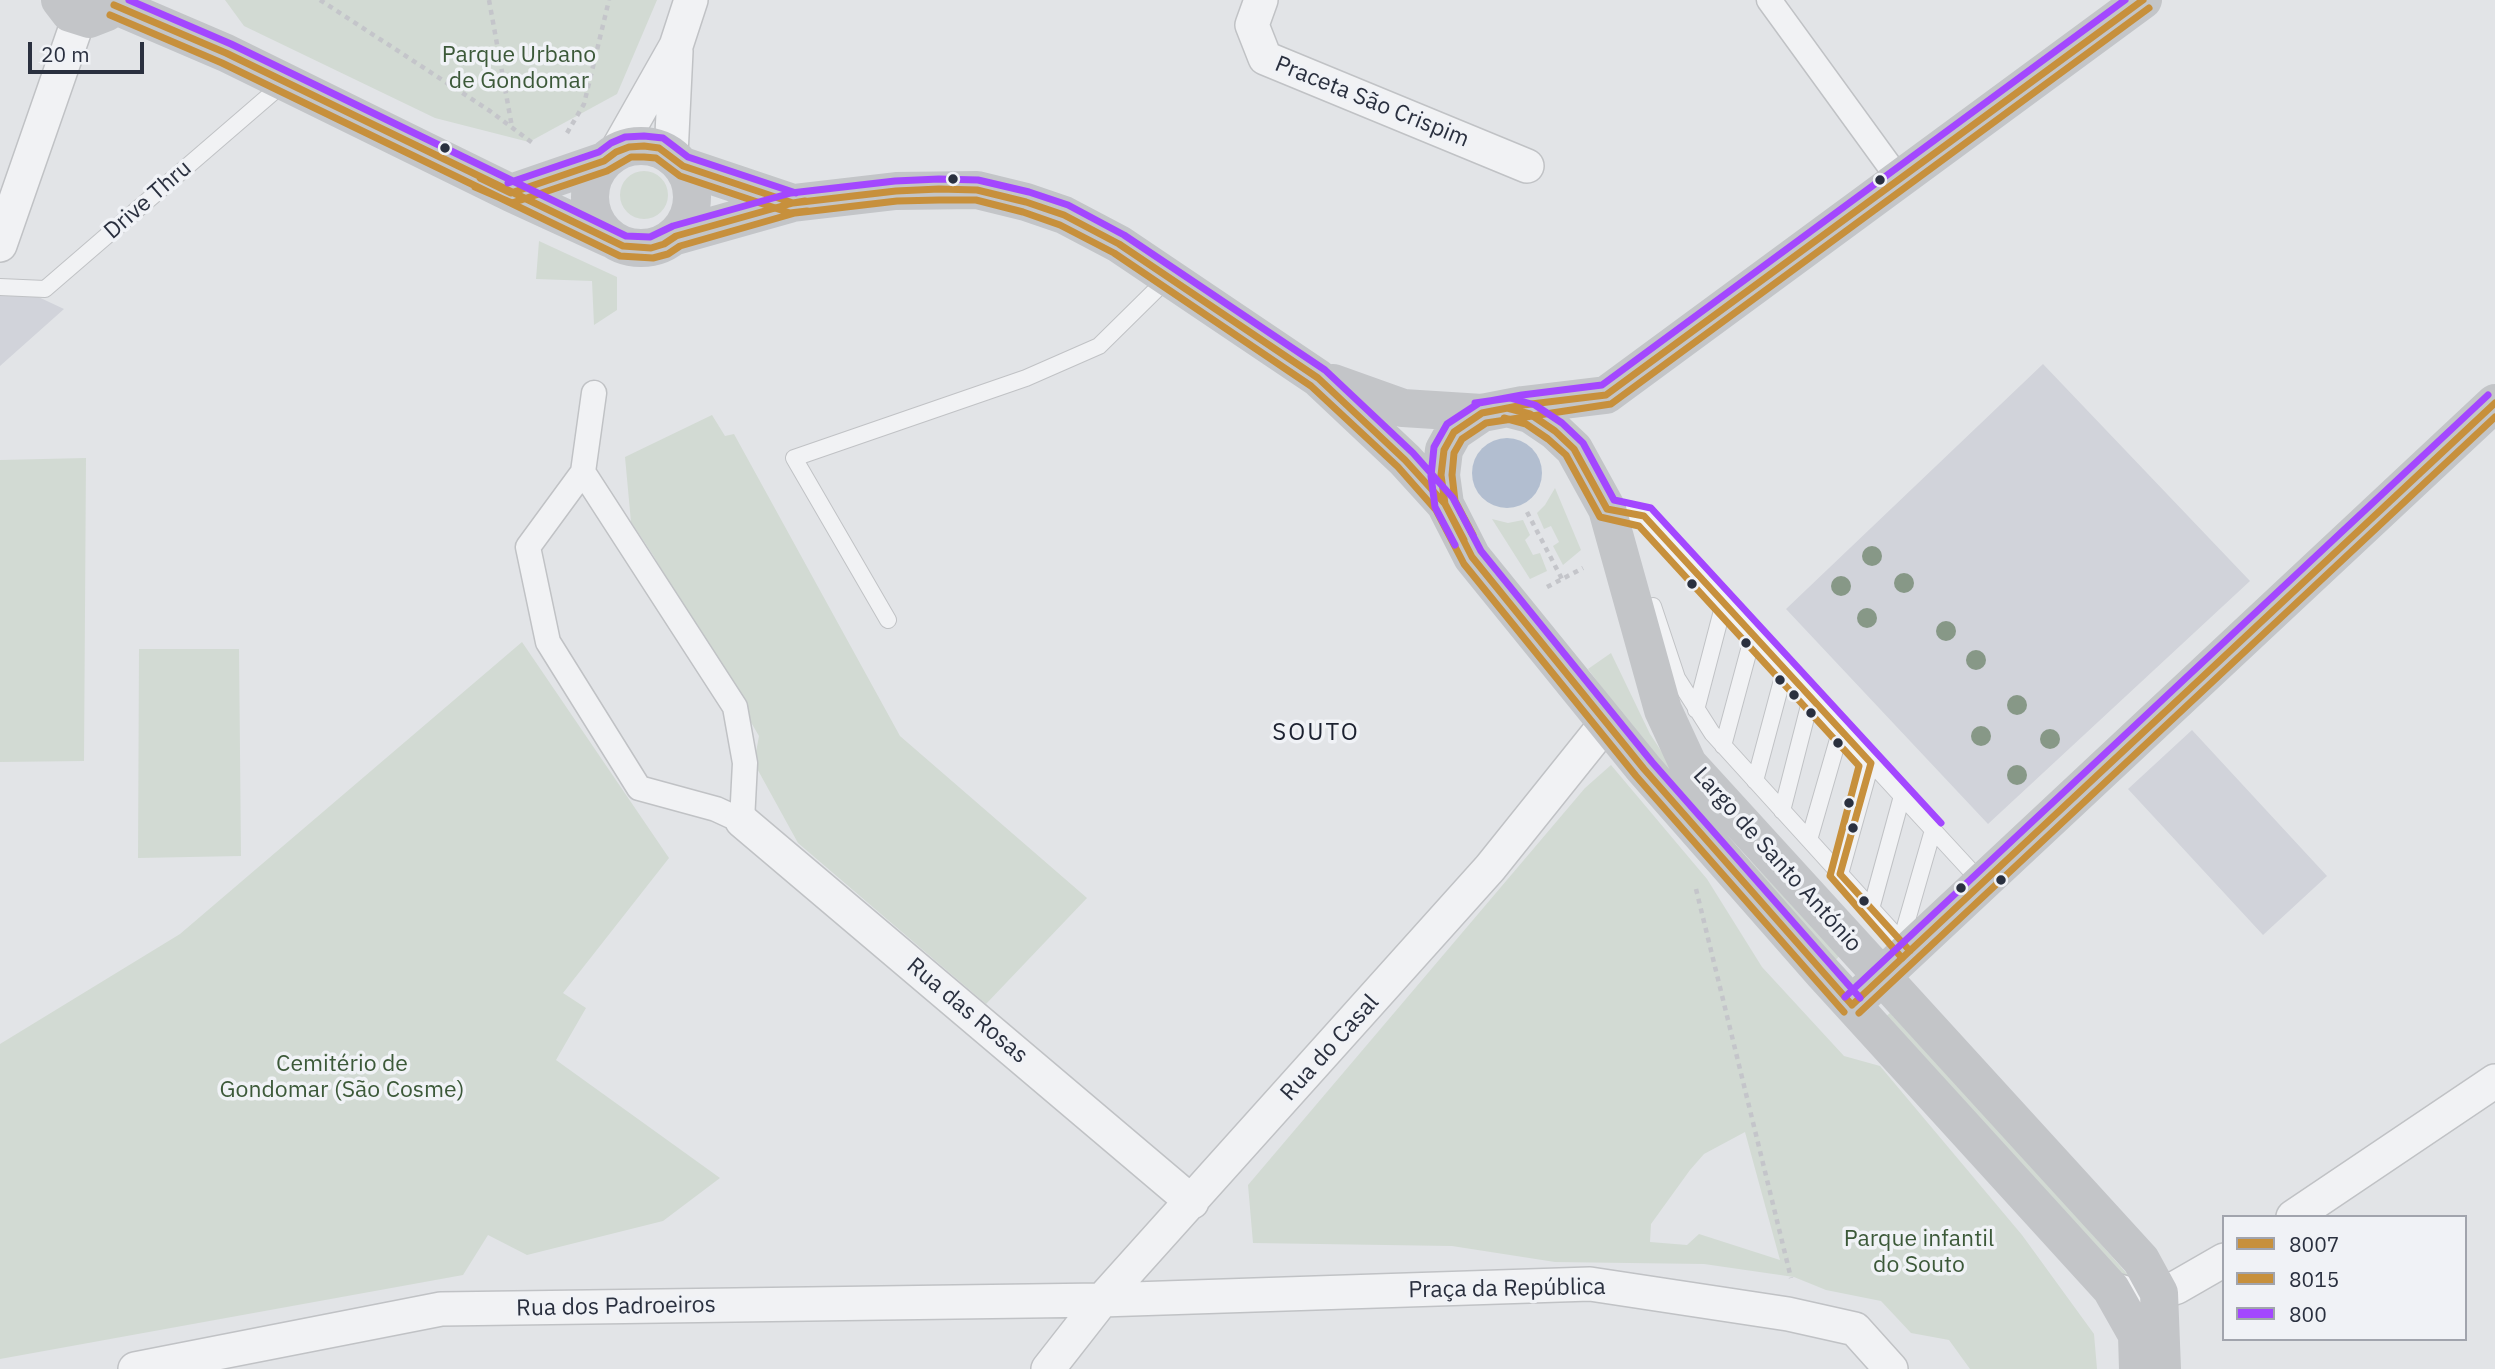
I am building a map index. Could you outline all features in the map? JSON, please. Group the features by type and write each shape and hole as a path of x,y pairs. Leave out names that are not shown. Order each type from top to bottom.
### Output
{"main road":[{"path":"1318,378 1403,408 1495,411 1606,395 2143,0"},
{"path":"69,9 99,17 115,2 623,246 638,249 664,244 676,236 793,203 896,191 977,190 1064,215 1119,244 1318,378 1405,460 1445,504"},
{"path":"510,193 586,161 629,147 644,146 659,148 677,161 793,203"},
{"path":"586,161 594,175 590,192 592,210 598,225 611,239"},
{"path":"676,236 688,217 693,195 690,179 677,161"},
{"path":"1852,1005 1898,956 1982,883 2495,403"},
{"name":"Largo de Santo António","path":"2138,1369 2137,1335 2111,1289 1852,1005 1676,806 1472,557 1445,504 1441,475 1444,450 1454,432 1495,411 1530,414 1555,431 1574,449 1630,558 1663,710 1688,764 1746,829 1898,956 2141,1260 2159,1293 2162,1369"}],"street":[{"path":"677,161 676,46 691,0"},
{"path":"1769,0 1899,179"},
{"name":"Praceta São Crispim","path":"1251,3 1252,25 1265,58 1527,166"},
{"path":"0,246 69,9"},
{"path":"586,161 676,46"},
{"path":"583,472 735,707 745,762 742,821 716,809 639,788 548,642 528,547 583,472 594,393"},
{"name":"Rua do Casal","path":"1048,1369 1102,1300 1490,868 1607,722"},
{"name":"Rua das Rosas","path":"742,821 1192,1202"},
{"path":"2296,1215 2495,1081"},
{"path":"2111,1289 2134,1295 2159,1293 2177,1287 2222,1261"},
{"name":"Praça da República","path":"1102,1300 1590,1284 1800,1316 1854,1329 1891,1369"},
{"name":"Rua dos Padroeiros","path":"135,1369 441,1309 1102,1300"}],"lane":[{"name":"Drive Thru","path":"0,287 45,289 285,82"},
{"path":"888,620 794,458 1026,378 1099,346 1169,277"},
{"path":"1607,509 1644,516 1982,883"},
{"path":"1648,589 1678,678 1696,710 1723,746 1871,909 1898,956"},
{"path":"1696,710 1724,603"},
{"path":"1723,746 1753,635"},
{"path":"1755,781 1785,669"},
{"path":"1782,811 1811,698"},
{"path":"1809,840 1840,729"},
{"path":"1840,874 1871,763"},
{"path":"1871,909 1902,796"},
{"path":"1898,956 1933,830"}],"path":[{"path":"320,0 513,128 586,161 584,104 608,0"},
{"path":"489,0 513,128"},
{"path":"1527,512 1562,579"},
{"path":"1512,607 1562,579 1630,558"},
{"path":"1696,887 1800,1316"}],"shaded area":[{"path":"0,279 64,309 0,366"},
{"path":"2043,364 2250,581 1988,824 1786,609"},
{"path":"2192,730 2327,876 2263,935 2128,789"}],"green space":[{"name":"Parque Urbano de Gondomar","path":"225,0 657,0 617,94 529,142 435,118 244,26"},
{"path":"644,171 661,178 668,195 661,212 644,219 627,212 620,195 627,178"},
{"path":"539,241 617,277 617,310 594,325 592,281 536,279"},
{"path":"712,415 725,436 734,434 900,736 1087,898 986,1004 798,843 754,763 759,736 631,522 625,457"},
{"path":"86,458 84,761 0,762 0,460"},
{"path":"1555,488 1581,550 1563,565 1553,546 1559,542 1551,526 1544,529 1537,513"},
{"path":"1492,519 1508,523 1523,520 1530,535 1525,540 1533,555 1540,553 1547,571 1530,579"},
{"name":"Cemitério de Gondomar (São Cosme)","path":"522,642 669,858 563,993 586,1008 556,1060 720,1178 663,1221 527,1255 488,1235 463,1275 0,1359 0,1044 180,934"},
{"path":"139,649 239,649 241,856 138,858"},
{"path":"1611,653 1650,734 1686,789 1700,808 1840,955 1835,961 1680,792 1588,669"},
{"name":"Parque infantil do Souto","path":"1611,765 1707,879 1762,967 1844,1056 1880,1066 2022,1235 2094,1334 2097,1369 1970,1369 1949,1340 1911,1333 1881,1301 1826,1290 1794,1277 1704,1264 1555,1262 1452,1246 1253,1243 1248,1185 1585,788","holes":["1745,1132 1780,1260 1699,1234 1687,1245 1650,1242 1651,1224 1704,1154"]},
{"path":"1890,1013 2128,1275 2121,1278 1884,1018"}],"water":[{"path":"1507,438 1532,448 1542,473 1532,498 1507,508 1482,498 1472,473 1482,448"}],"transit line":[{"name":"800","path":"129,0 231,44 626,236 650,237 673,226 791,193 895,181 939,179 978,180 1029,192 1068,205 1124,235 1325,370 1413,453 1453,498 1481,551 1652,762 1860,998"},
{"name":"800","path":"1455,545 1435,507 1431,476 1434,447 1447,424 1479,403 1602,385 2125,0"},
{"name":"8007","path":"1464,540 1445,504 1441,475 1444,450 1454,432 1482,413 1606,395 2143,0"},
{"name":"8007","path":"114,5 226,53 623,246 651,248 676,236 793,203 896,191 939,189 977,190 1026,202 1064,215 1119,244 1318,378 1405,460 1445,504 1472,557 1644,769 1852,1005"},
{"name":"8015","path":"1473,535 1455,501 1452,475 1454,453 1462,439 1486,423 1611,404 2149,8"},
{"name":"8015","path":"110,15 222,63 620,256 653,258 668,254 680,246 795,213 897,201 939,200 976,200 1023,212 1060,225 1114,253 1311,386 1398,467 1436,510 1464,564 1636,776 1844,1012"},
{"name":"800","path":"508,183 599,152 625,137 644,136 663,138 688,157 796,193"},
{"name":"8007","path":"480,178 511,193 604,161 629,147 644,146 659,148 683,166 793,203 805,201"},
{"name":"8015","path":"475,187 512,203 607,171 631,157 644,157 656,158 680,176 790,213 807,211"},
{"name":"800","path":"1845,997 2488,395"},
{"name":"800","path":"1475,403 1510,398 1535,405 1562,423 1583,443 1614,500 1651,508 1941,823"},
{"name":"8007","path":"1852,1005 2495,403"},
{"name":"8007","path":"1507,408 1530,414 1555,431 1574,449 1607,509 1644,516 1871,763 1840,874 1910,951"},
{"name":"8015","path":"1859,1013 2495,417"},
{"name":"8015","path":"1504,418 1526,424 1566,455 1600,517 1639,526 1859,766 1830,876 1902,958"}],"district":[{"name":"SOUTO","path":"1316,733"}]}
